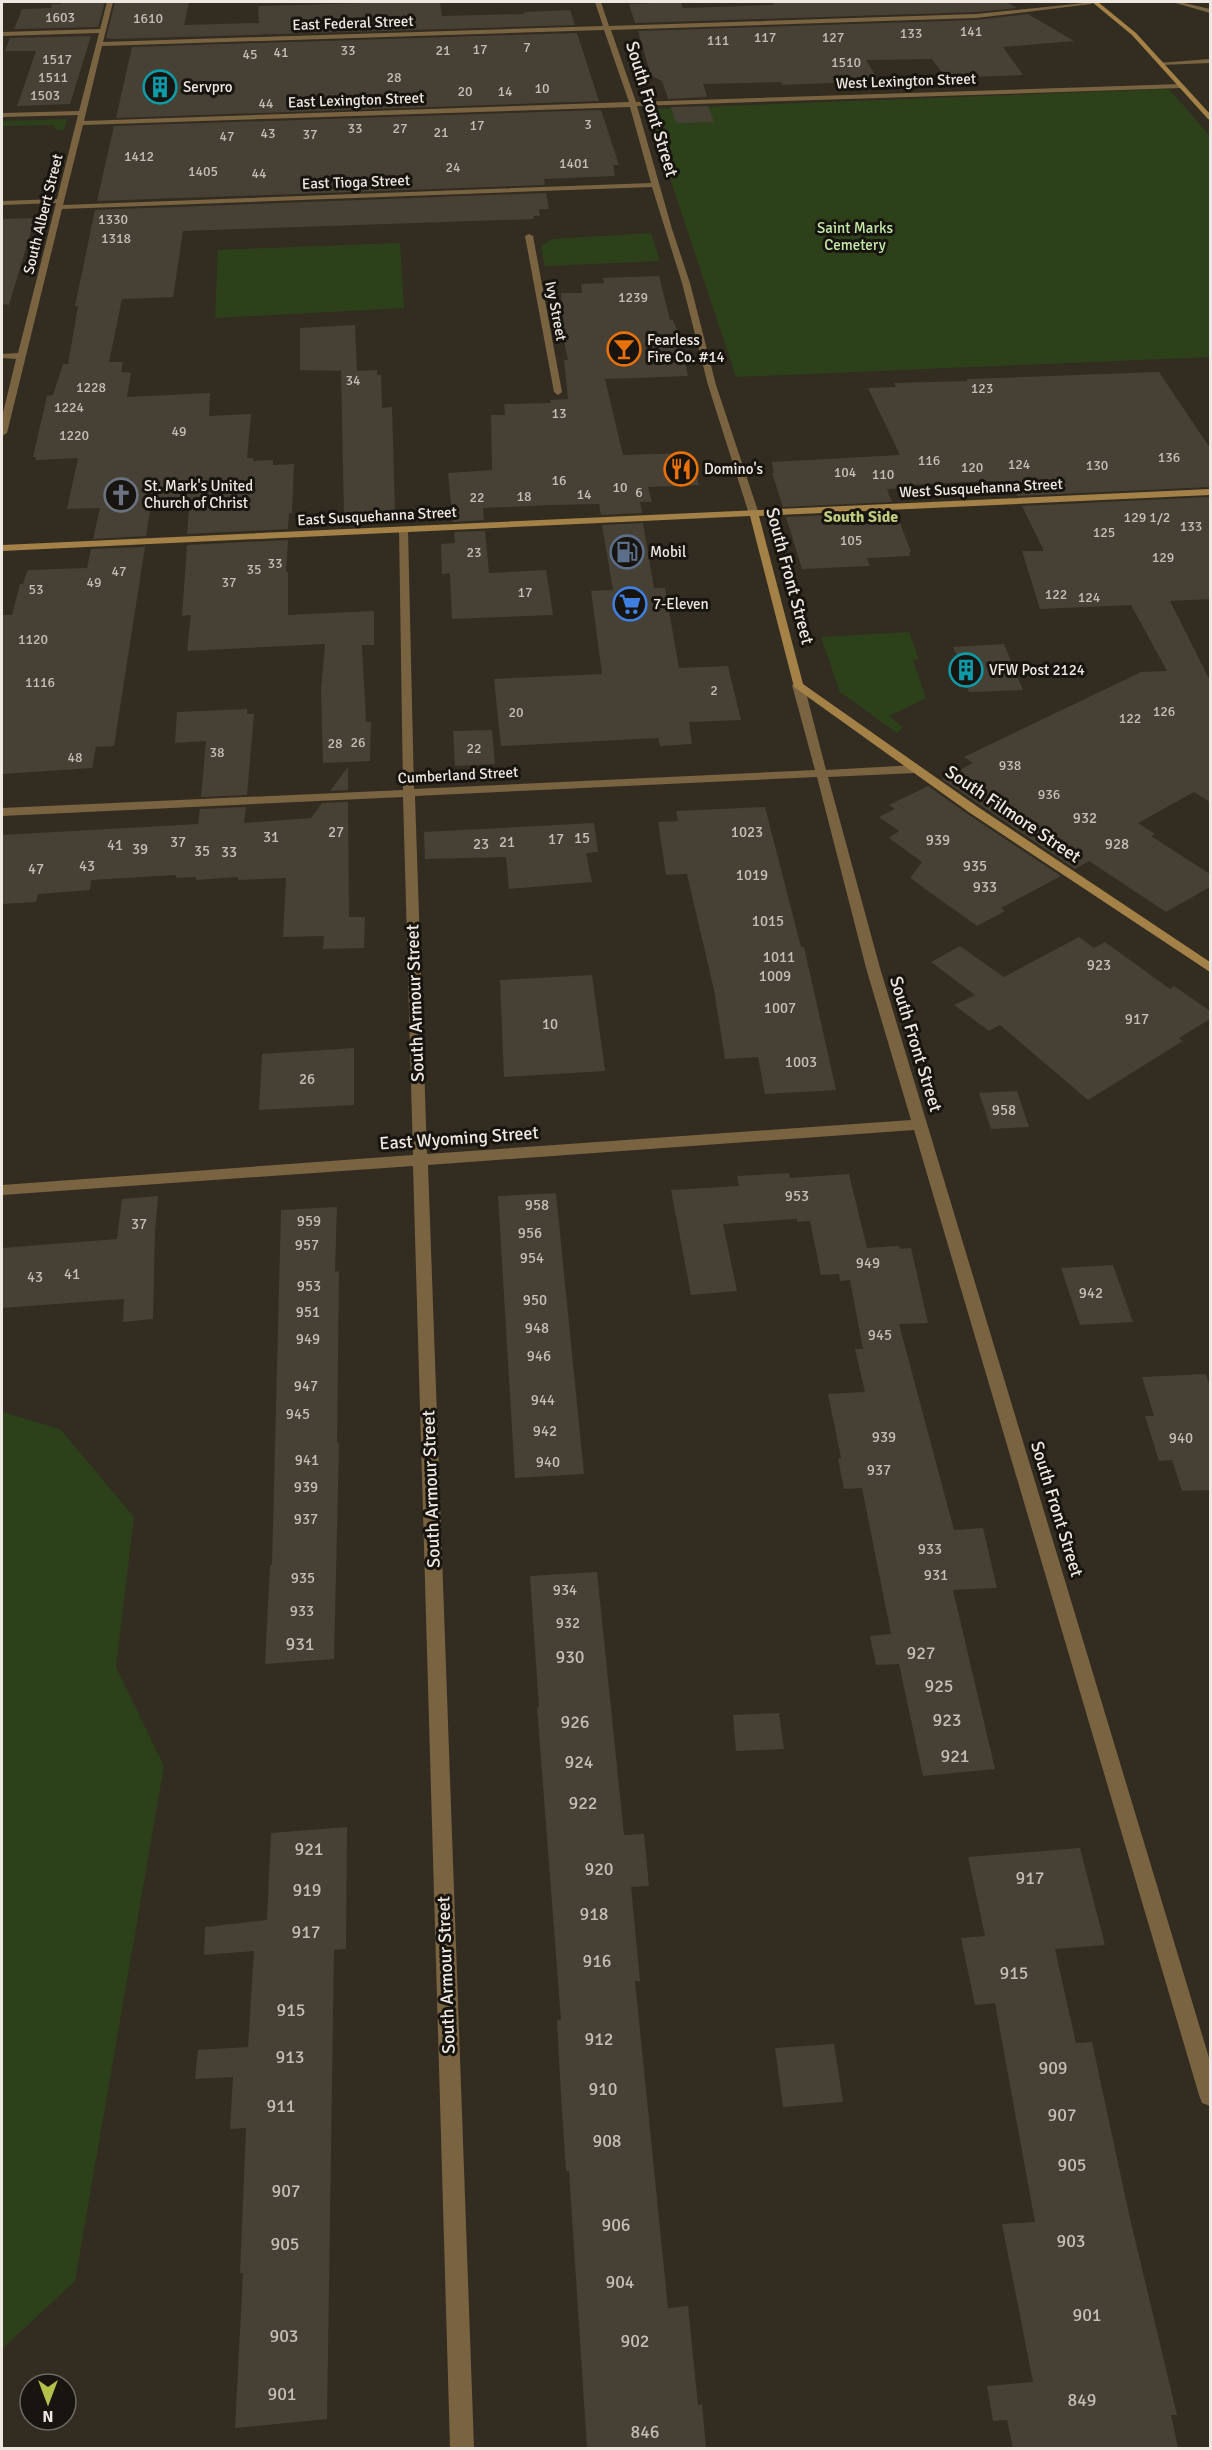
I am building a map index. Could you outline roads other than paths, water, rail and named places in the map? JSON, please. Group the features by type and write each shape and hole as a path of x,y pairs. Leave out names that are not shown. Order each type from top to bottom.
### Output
{"street":[{"name":"South Albert Street","path":"2,433 110,2"},
{"name":"South Front Street","path":"597,2 633,105 686,283 712,385 754,514 873,968 1210,2095"},
{"path":"1093,2 1134,34 1210,118"},
{"name":"East Federal Street","path":"99,44 976,16 1093,2"},
{"path":"1174,2 1210,11"},
{"path":"2,34 102,31"},
{"path":"1161,63 1210,62"},
{"name":"West Lexington Street","path":"633,105 1181,86"},
{"name":"East Lexington Street","path":"79,123 633,105"},
{"path":"2,115 82,113"},
{"name":"East Tioga Street","path":"2,203 59,204 656,185"},
{"name":"Ivy Street","path":"529,236 558,392"},
{"path":"2,356 21,356"},
{"name":"West Susquehanna Street","path":"754,514 1210,492"},
{"name":"East Susquehanna Street","path":"2,548 754,514"},
{"name":"South Armour Street","path":"403,530 408,793 462,2448"},
{"name":"South Filmore Street","path":"798,686 916,769 1210,968"},
{"name":"Cumberland Street","path":"2,812 916,769"},
{"name":"East Wyoming Street","path":"2,1190 920,1124"}],"place":[{"name":"Servpro","path":"160,87"},
{"name":"Fearless Fire Co. #14","path":"624,349"},
{"name":"Domino's","path":"681,469"},
{"name":"St. Mark's United Church of Christ","path":"121,495"},
{"name":"Mobil","path":"627,552"},
{"name":"7-Eleven","path":"630,604"},
{"name":"VFW Post 2124","path":"966,670"}],"district":[{"name":"South Side","path":"861,516"}],"park label":[{"name":"Saint Marks Cemetery","path":"855,236"}]}
